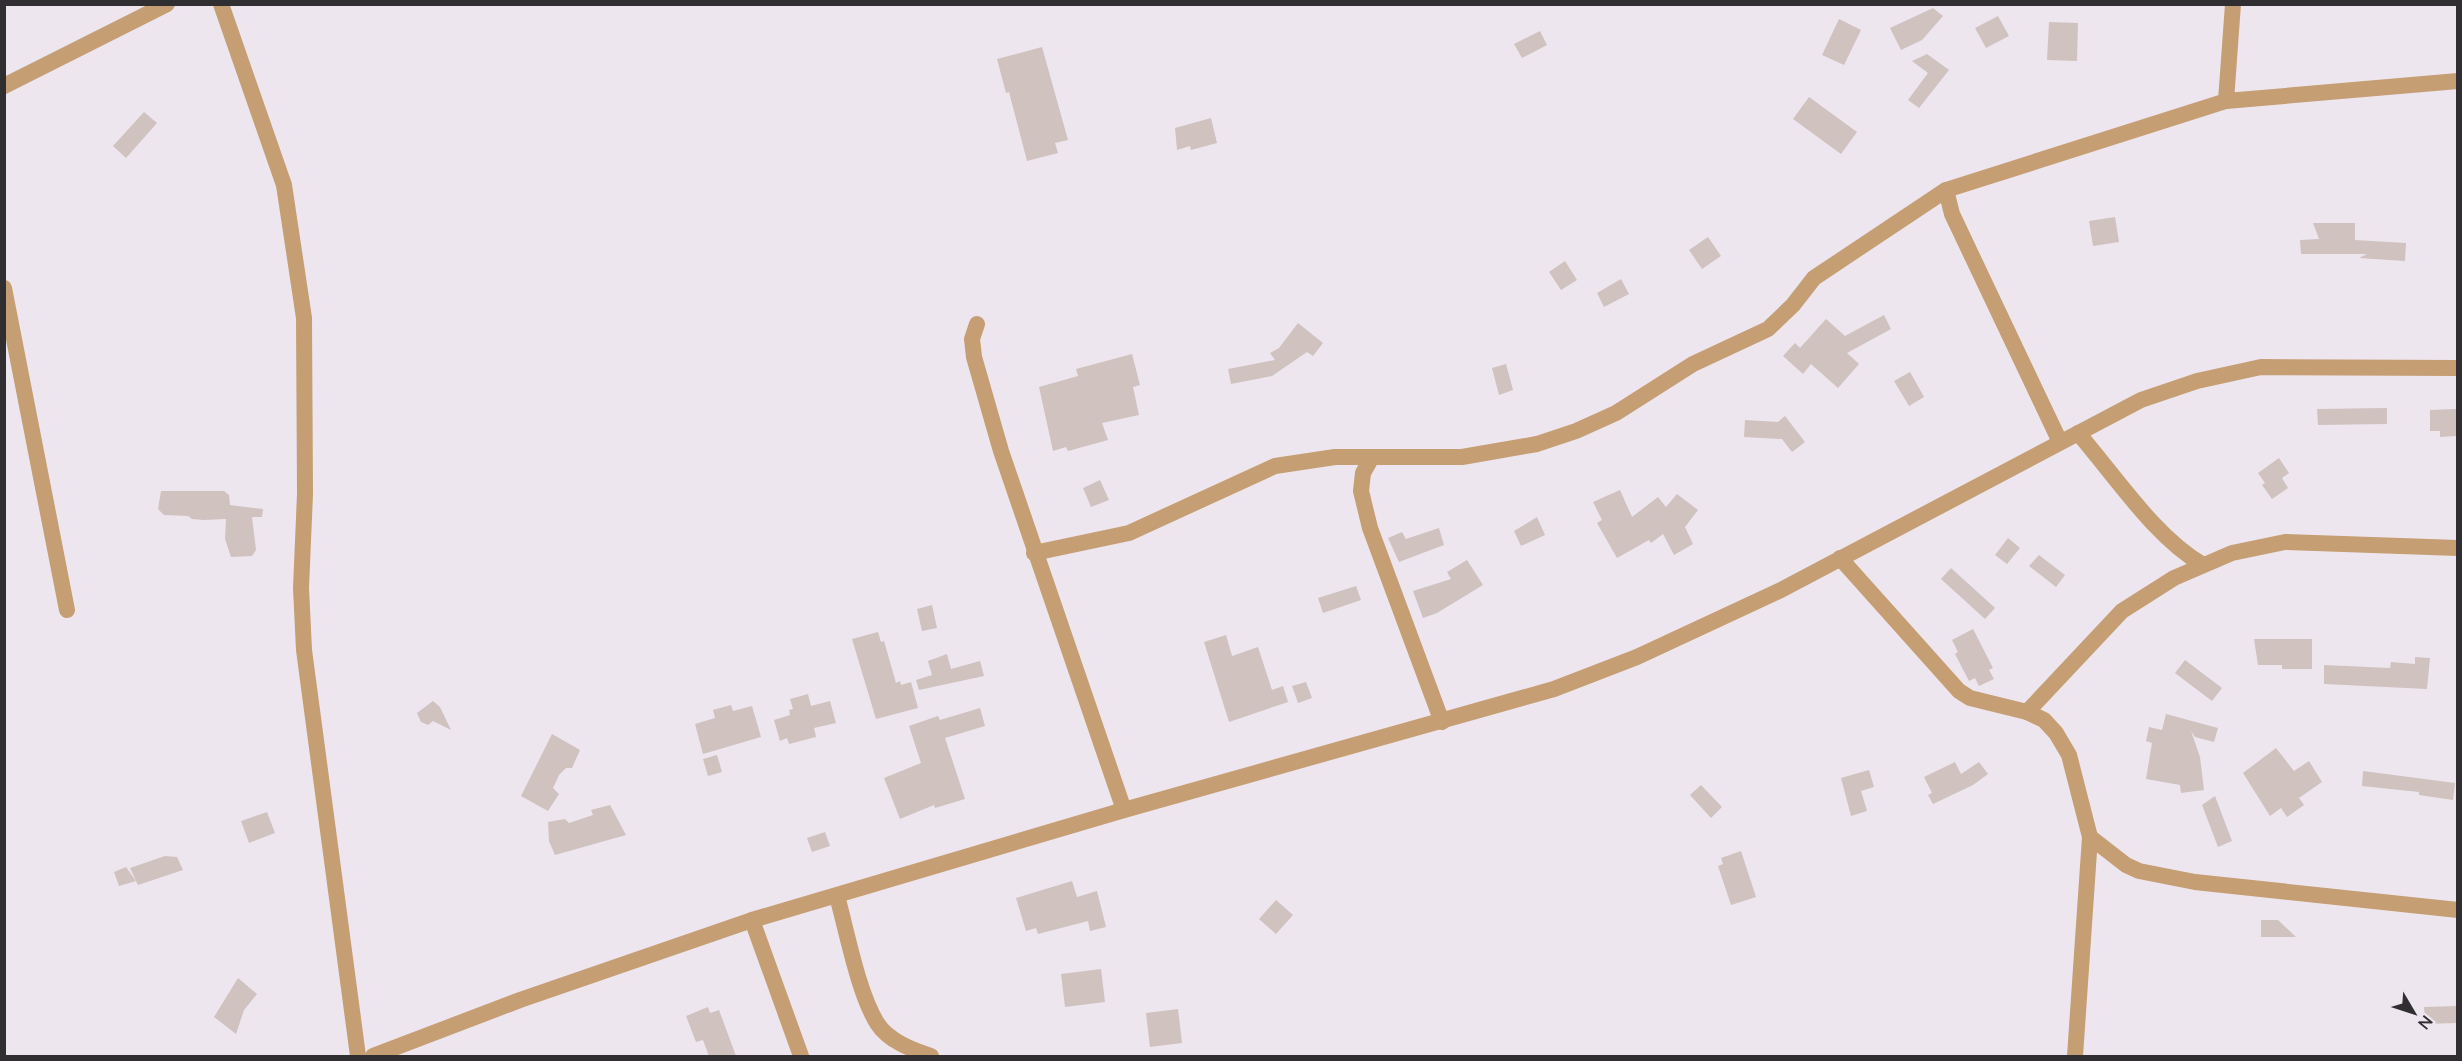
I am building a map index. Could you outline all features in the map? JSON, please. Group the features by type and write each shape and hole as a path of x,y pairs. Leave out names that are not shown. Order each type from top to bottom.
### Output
{"street":[{"path":"4,86 167,4"},
{"path":"221,4 284,185 304,318 305,494 301,588 304,650 358,1056"},
{"path":"2226,101 2233,4"},
{"path":"1034,553 1129,533 1275,466 1316,459 1462,457 1537,444 1576,431 1616,413 1693,364 1768,329 1822,272 1946,190 2226,101 2457,81"},
{"path":"1946,190 1952,214 2060,442"},
{"path":"4,288 67,610"},
{"path":"977,324 972,339 974,357 1034,553 1124,810"},
{"path":"373,1056 519,1000 752,921 1124,810 1554,689 1637,657 1781,590 2141,400 2198,381 2261,367 2457,368"},
{"path":"2078,433 2164,535 2183,553 2203,565"},
{"path":"1372,457 1363,473 1361,491 1370,528 1442,722"},
{"path":"2027,712 2122,611 2174,578 2232,553 2286,542 2457,548"},
{"path":"1840,558 1959,691 1970,698 2027,712 2044,720 2056,733 2069,755 2090,837 2075,1056"},
{"path":"2090,837 2126,865 2163,876 2195,882 2457,910"},
{"path":"837,896 862,986 877,1024 905,1047 931,1056"},
{"path":"752,921 801,1056"}],"building":[{"path":"1933,8 1943,16 1922,40 1901,50 1890,28"},
{"path":"1998,16 2009,36 1986,48 1975,28"},
{"path":"1839,19 1861,30 1844,65 1822,55"},
{"path":"2049,22 2078,23 2077,61 2047,60"},
{"path":"1540,31 1547,45 1522,58 1514,44"},
{"path":"1042,47 1068,140 1055,143 1058,153 1027,161 1009,92 1006,93 997,59"},
{"path":"1927,54 1949,70 1919,108 1908,100 1928,73 1912,61"},
{"path":"1809,97 1857,132 1841,154 1793,119"},
{"path":"144,112 157,123 126,158 113,146"},
{"path":"1211,118 1217,143 1191,150 1190,146 1177,150 1175,128"},
{"path":"2115,217 2119,242 2093,246 2089,221"},
{"path":"2313,223 2355,223 2355,240 2406,243 2405,261 2359,258 2367,254 2301,254 2300,240 2319,239"},
{"path":"1708,237 1721,256 1702,269 1689,250"},
{"path":"1565,261 1577,280 1561,290 1549,272"},
{"path":"1621,279 1629,294 1604,307 1597,293"},
{"path":"1884,315 1891,329 1847,353 1859,364 1838,388 1811,364 1803,374 1783,356 1795,343 1800,348 1826,319 1845,336"},
{"path":"1298,323 1323,343 1313,356 1307,352 1272,376 1231,384 1228,369 1275,360 1270,353 1279,348"},
{"path":"1132,354 1140,385 1133,387 1139,415 1102,423 1108,440 1068,451 1066,447 1053,451 1039,387 1078,376 1076,369"},
{"path":"1506,364 1513,390 1499,395 1492,368"},
{"path":"1910,372 1924,397 1909,406 1894,381"},
{"path":"2387,408 2387,424 2318,425 2317,409"},
{"path":"2456,409 2456,436 2440,437 2440,431 2430,431 2430,410"},
{"path":"1785,416 1805,442 1792,452 1782,439 1744,437 1745,420 1778,422"},
{"path":"2279,458 2289,473 2282,478 2288,488 2272,499 2262,485 2265,483 2258,473"},
{"path":"1100,480 1109,500 1091,507 1083,488"},
{"path":"1620,490 1632,517 1658,497 1666,507 1677,494 1698,510 1685,527 1693,544 1674,555 1663,534 1651,543 1649,540 1617,558 1597,523 1602,520 1593,502"},
{"path":"161,491 224,491 229,495 230,505 263,509 262,517 252,517 256,550 252,556 231,557 225,539 226,519 204,520 192,519 188,516 164,515 158,509"},
{"path":"1537,517 1545,535 1521,546 1514,531"},
{"path":"1439,528 1444,545 1399,562 1388,538 1402,532 1406,539"},
{"path":"2008,538 2020,548 2007,564 1995,555"},
{"path":"2039,555 2065,575 2056,587 2029,566"},
{"path":"1467,560 1483,585 1437,613 1423,618 1413,591 1451,579 1447,572"},
{"path":"1951,568 1995,608 1985,619 1941,579"},
{"path":"1356,586 1361,600 1323,613 1318,598"},
{"path":"932,605 937,628 922,631 917,609"},
{"path":"1973,629 1993,668 1989,670 1994,679 1979,686 1975,678 1969,681 1955,654 1958,652 1952,640"},
{"path":"878,632 881,642 884,641 896,683 900,681 901,685 911,682 918,708 876,719 852,639"},
{"path":"1226,635 1232,656 1258,647 1272,690 1283,686 1288,702 1229,722 1204,642"},
{"path":"2254,639 2312,639 2312,669 2282,669 2282,665 2258,665"},
{"path":"947,654 951,669 980,661 984,676 919,690 916,680 932,675 928,661"},
{"path":"2415,657 2430,658 2427,689 2324,684 2324,665 2390,668 2391,662 2415,664"},
{"path":"2185,660 2222,688 2212,701 2175,673"},
{"path":"1306,682 1312,698 1298,703 1292,686"},
{"path":"808,694 811,706 830,701 836,723 814,728 816,737 789,744 787,738 780,741 774,720 790,715 789,710 793,709 790,699"},
{"path":"433,701 440,707 451,730 433,721 428,725 421,722 417,713"},
{"path":"731,705 733,711 752,706 761,737 703,754 695,724 715,718 713,710"},
{"path":"980,708 985,726 945,738 965,799 935,808 934,805 900,819 884,778 921,763 909,726 938,716 940,720"},
{"path":"2166,714 2218,728 2214,742 2195,737 2191,731 2200,757 2204,790 2181,793 2180,785 2146,779 2152,743 2146,741 2149,727 2162,730"},
{"path":"552,734 580,750 572,768 566,768 559,775 553,788 559,794 548,811 521,796"},
{"path":"2276,748 2294,771 2309,761 2322,782 2299,798 2304,805 2287,817 2281,808 2270,816 2243,773"},
{"path":"717,755 722,772 708,776 703,759"},
{"path":"1955,762 1961,774 1979,762 1988,774 1973,785 1933,804 1928,795 1932,793 1924,777"},
{"path":"1869,770 1874,787 1861,791 1867,811 1851,816 1841,778"},
{"path":"2363,771 2455,783 2453,800 2419,795 2419,792 2362,786"},
{"path":"1701,785 1722,807 1711,818 1690,795"},
{"path":"2215,796 2232,841 2218,847 2202,805"},
{"path":"610,805 626,835 555,855 549,841 548,822 565,819 569,823 593,815 591,810"},
{"path":"267,812 275,833 249,843 241,821"},
{"path":"825,832 830,846 812,852 807,838"},
{"path":"1741,851 1756,897 1731,905 1718,866 1723,864 1721,858"},
{"path":"165,856 177,857 183,870 138,885 130,868"},
{"path":"126,867 136,881 119,886 114,872"},
{"path":"1072,881 1077,897 1097,891 1106,927 1090,931 1088,921 1038,934 1036,928 1026,931 1016,898"},
{"path":"1276,900 1293,915 1276,934 1259,919"},
{"path":"2261,920 2278,920 2296,937 2261,937"},
{"path":"1101,969 1105,1002 1065,1007 1061,974"},
{"path":"238,978 257,994 244,1010 236,1034 214,1017"},
{"path":"2456,1006 2457,1023 2425,1024 2424,1007"},
{"path":"708,1007 710,1013 719,1010 736,1056 709,1056 703,1040 696,1042 686,1016"},
{"path":"1178,1009 1182,1043 1150,1047 1146,1013"}]}
